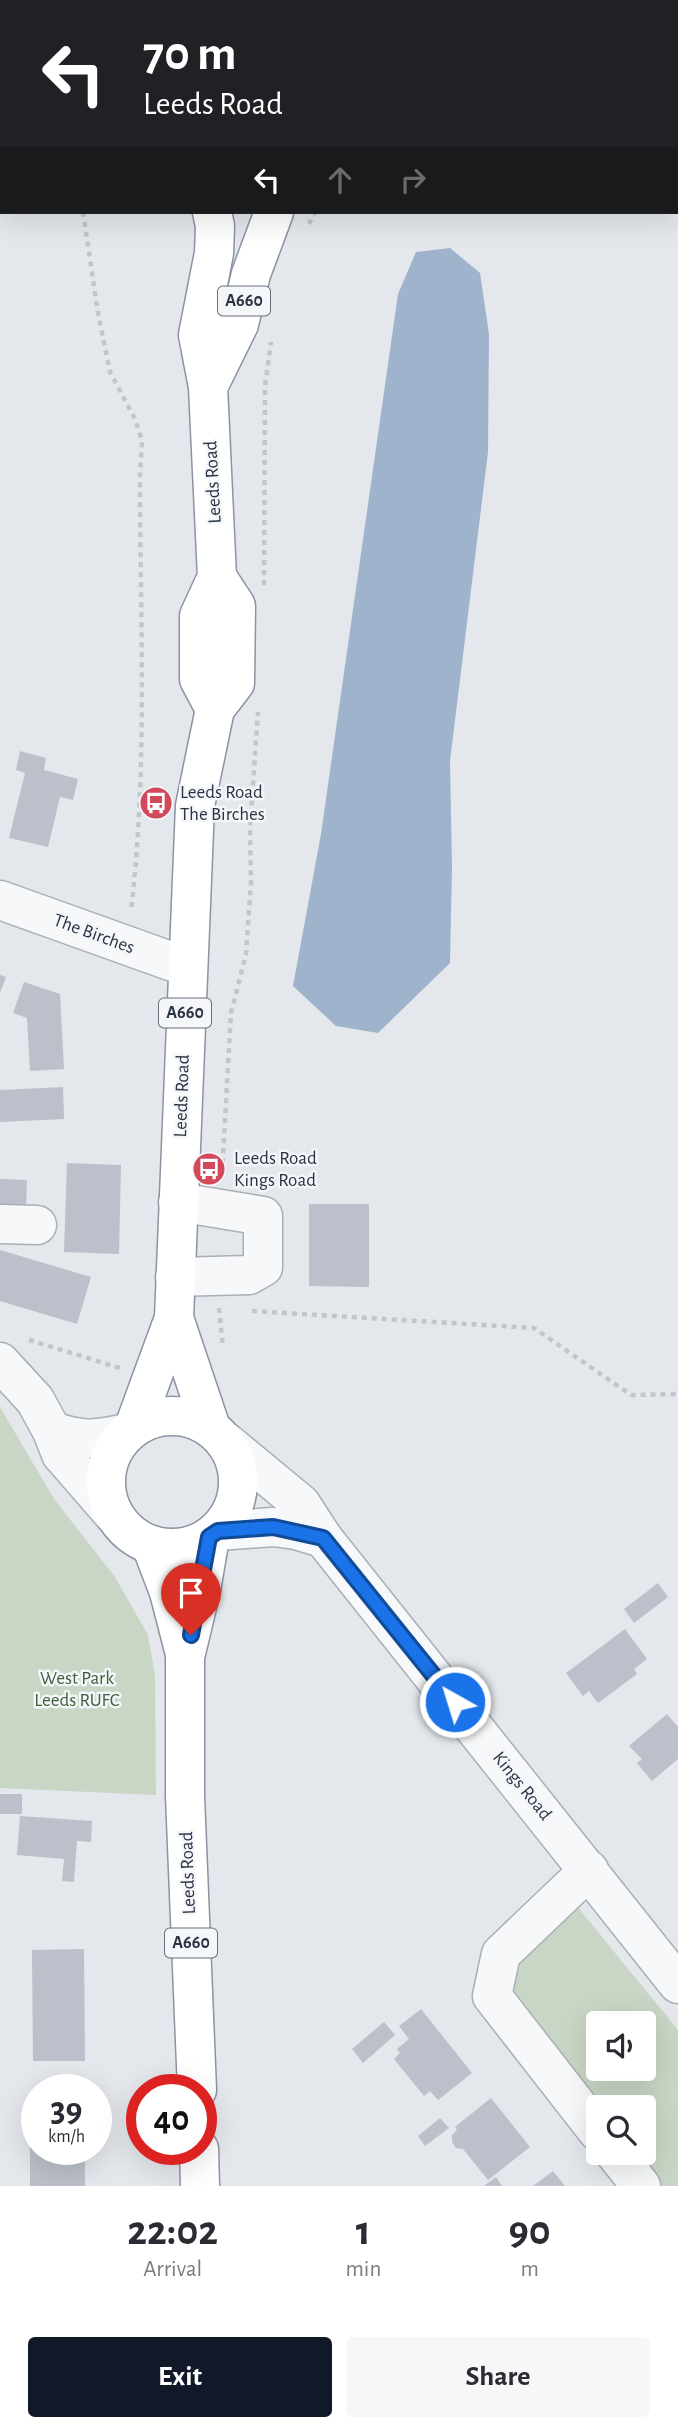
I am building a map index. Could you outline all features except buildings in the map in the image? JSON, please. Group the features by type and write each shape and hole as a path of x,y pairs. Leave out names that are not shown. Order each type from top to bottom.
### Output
{"highway":[{"name":"Leeds Road","path":"130,1430 151,1378 174,1301 195,806 215,709 235,683 236,606 217,577 208,387 198,335 214,253 212,214"},
{"name":"Leeds Road","path":"208,387 239,324 251,274 290,221"},
{"name":"Leeds Road","path":"174,1301 218,1435"},
{"path":"173,1415 192,1419 218,1435 234,1459 239,1478 237,1497 230,1516 214,1534 191,1546 171,1549 151,1545 136,1538 123,1527 113,1514 106,1493 106,1471 113,1451 130,1430 153,1418 173,1415"},
{"name":"Leeds Road","path":"196,2074 185,1796 186,1657 214,1534"},
{"name":"Leeds Road","path":"151,1545 169,1592 186,1657"},
{"path":"200,2165 201,2186"}],"street":[{"name":"The Birches","path":"0,900 187,967"},
{"path":"174,1301 218,1293 263,1267 263,1216 178,1202"},
{"path":"13,1351 61,1454 113,1514"},
{"path":"52,1431 76,1439 95,1440 130,1430"},
{"name":"Kings Road","path":"218,1435 301,1504 323,1538 678,1984"},
{"path":"214,1534 273,1527 323,1538"},
{"path":"586,2117 492,1996 501,1954 589,1870"},
{"path":"624,2165 641,2186"}],"path":[{"path":"83,214 110,372 135,419 142,441 140,541 143,757 137,861 127,945"},
{"path":"290,221 310,214"},
{"path":"264,590 265,386 272,336"},
{"path":"220,1209 231,1013 246,954 251,882 250,827 258,709"},
{"path":"174,1301 218,1293"},
{"path":"218,1293 232,1310"},
{"path":"218,1293 224,1357"},
{"path":"246,1311 534,1328 631,1395 678,1394"},
{"path":"13,1351 151,1378"}],"green space":[{"name":"West Park Leeds RUFC","path":"0,1407 54,1499 115,1577 148,1635 155,1675 156,1795 0,1788"},
{"path":"576,1905 678,2030 678,2186 659,2186 642,2165 656,2165 656,2095 588,2095 508,1996 511,1971"}],"water":[{"path":"450,248 480,273 489,334 488,452 450,761 450,963 378,1033 336,1026 293,986 321,834 398,294 416,252"}],"place":[{"name":"Leeds Road The Birches","path":"156,803"},
{"name":"Leeds Road Kings Road","path":"209,1169"}],"route":[{"path":"191,1635 209,1537 218,1531 273,1527 296,1531 323,1538 455,1702"}]}
